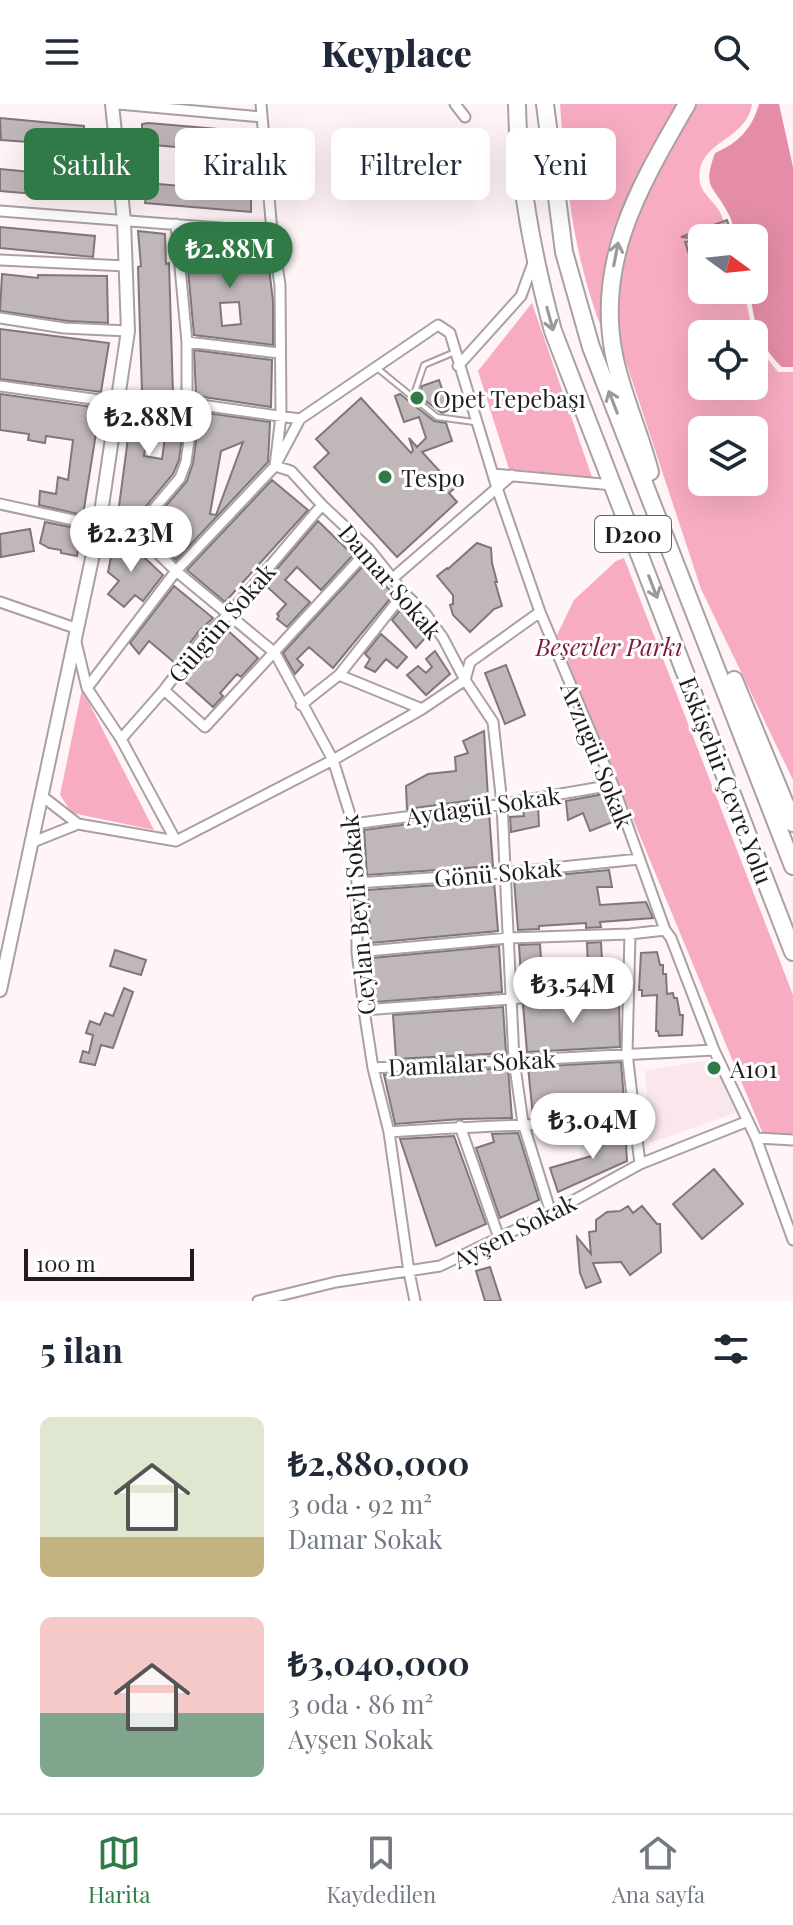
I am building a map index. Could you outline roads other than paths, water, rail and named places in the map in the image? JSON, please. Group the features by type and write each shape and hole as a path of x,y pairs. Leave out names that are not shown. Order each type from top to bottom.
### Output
{"highway":[{"path":"508,104 513,128"},
{"name":"Eskişehir Çevre Yolu","path":"517,104 518,128"},
{"name":"Eskişehir Çevre Yolu","path":"545,104 564,252 591,347 793,866"},
{"path":"659,521 649,470 615,357 609,291 620,237 631,210 642,184 687,104"},
{"name":"Eskişehir Çevre Yolu","path":"525,200 534,259 553,331 793,952"},
{"path":"691,602 715,636 788,801 793,823"}],"street":[{"path":"0,990 99,526 128,331 124,221 112,104"},
{"path":"118,104 262,117"},
{"path":"261,104 272,232 280,285 281,416 275,466"},
{"path":"455,104 465,117"},
{"path":"0,211 272,232"},
{"path":"0,504 135,531 180,478 186,462 190,404 176,224"},
{"path":"458,366 521,296 534,259"},
{"path":"0,260 126,266"},
{"path":"0,318 64,328 128,331"},
{"name":"Arzugül Sokak","path":"375,366 438,325 450,333 497,488 540,612 613,785 665,930 671,938 714,1050 756,1138 793,1240"},
{"path":"187,342 279,353"},
{"path":"87,688 176,571 275,466 300,419 375,366"},
{"path":"0,386 100,400 117,397 300,419"},
{"name":"Damar Sokak","path":"275,466 291,471 369,549 404,593 425,613 493,722 502,804 514,1060 523,1123 551,1213"},
{"path":"493,474 614,485"},
{"path":"393,578 512,475"},
{"name":"Gülgün Sokak","path":"121,739 205,636 228,615 322,505"},
{"name":"Ceylan Beyli Sokak","path":"135,531 176,571 275,653 333,760 353,824 357,952 364,1010 373,1068 389,1132 415,1301"},
{"path":"164,690 205,727 369,549"},
{"path":"301,705 339,675 404,593"},
{"path":"0,602 77,636"},
{"path":"42,796 78,824 176,841 333,760 422,709 465,680 470,662 540,612"},
{"path":"77,636 87,688 121,739 176,841"},
{"path":"339,675 422,709"},
{"name":"Aydagül Sokak","path":"353,824 613,785"},
{"path":"33,842 78,824"},
{"name":"Gönü Sokak","path":"357,883 504,873 639,859"},
{"path":"357,952 508,938 665,930"},
{"path":"630,934 627,1053 640,1164"},
{"path":"364,1010 627,990"},
{"name":"Damlalar Sokak","path":"373,1068 714,1050"},
{"path":"389,1132 523,1123 548,1126 633,1119"},
{"name":"Ayşen Sokak","path":"258,1301 336,1282 440,1266 551,1213 640,1164 748,1121"},
{"path":"460,1126 499,1238"},
{"path":"756,1138 793,1140"}],"lane":[{"path":"413,397 424,365 455,352"},
{"path":"375,366 437,417 477,422"}],"place":[{"name":"Opet Tepebaşı","path":"417,398"},
{"name":"Tespo","path":"385,477"},
{"name":"A101","path":"714,1068"}],"park label":[{"name":"Beşevler Parkı","path":"609,646"}]}
